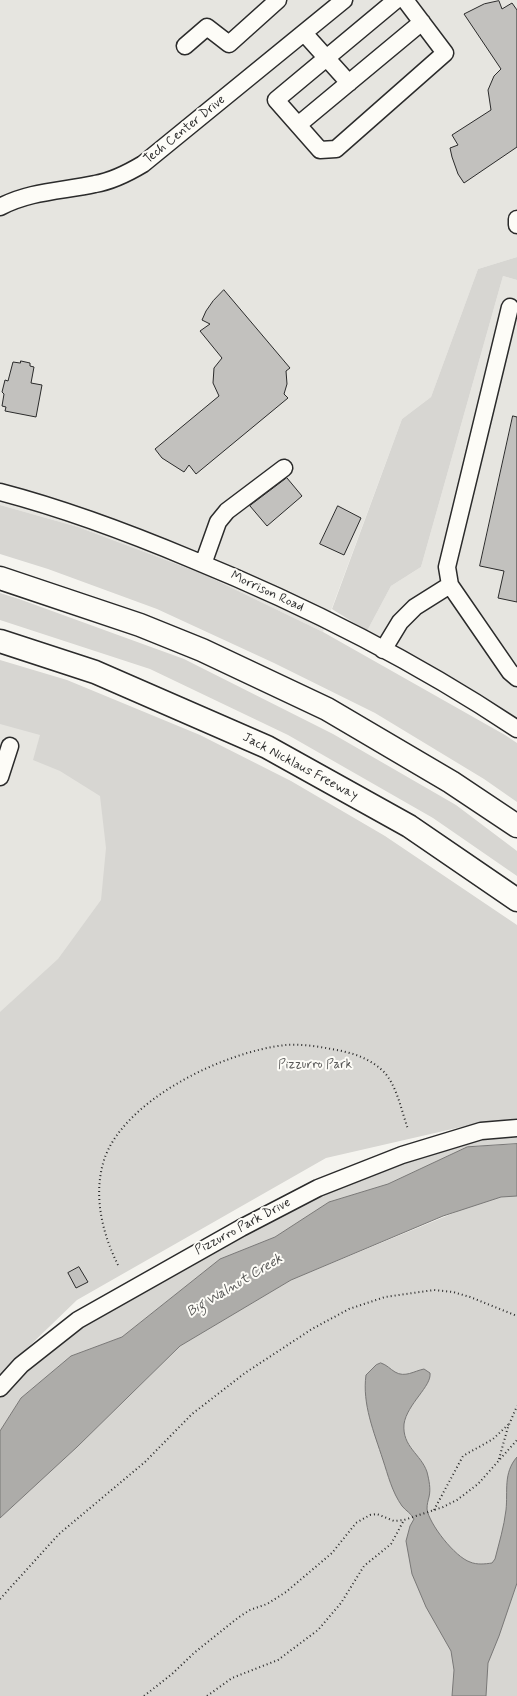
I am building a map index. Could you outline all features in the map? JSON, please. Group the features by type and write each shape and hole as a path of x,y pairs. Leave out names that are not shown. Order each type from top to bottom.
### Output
{"highway":[{"path":"0,578 140,625 202,650 327,709 451,782 517,826"},
{"name":"Jack Nicklaus Freeway","path":"0,641 95,672 267,747 409,826 517,900"}],"street":[{"path":"185,46 207,27 229,44 278,0"},
{"name":"Tech Center Drive","path":"0,207 30,194 96,184 117,178 143,164 344,0"},
{"path":"396,0 276,100 320,150 336,149 445,53 405,0"},
{"path":"298,125 422,22"},
{"path":"304,33 349,83"},
{"path":"517,220 517,225"},
{"path":"510,307 447,567 450,585 510,672 517,678"},
{"path":"203,564 218,522 227,511 284,468"},
{"name":"Morrison Road","path":"0,492 91,521 152,543 253,585 337,625 383,650 430,676 517,729"},
{"path":"383,650 400,622 415,607 450,585"},
{"path":"0,777 10,746"},
{"name":"Pizzurro Park Drive","path":"0,1388 22,1365 78,1320 241,1228 318,1188 421,1149 481,1131 517,1128"}],"path":[{"path":"118,1265 112,1253 100,1210 98,1194 104,1160 112,1144 124,1126 144,1107 177,1084 214,1065 249,1053 287,1045 321,1047 357,1054 374,1063 389,1078 408,1129"},
{"path":"0,1599 59,1534 145,1462 192,1414 283,1347 323,1323 349,1309 385,1297 434,1290 452,1292 470,1297 517,1316"},
{"path":"499,1461 510,1423 517,1406"},
{"path":"433,1510 439,1502 463,1456 493,1439 510,1423"},
{"path":"144,1696 239,1617 250,1610 267,1604 286,1592 332,1553 356,1523 370,1515 377,1514 394,1521 404,1520 457,1500 478,1484 517,1440"},
{"path":"207,1696 232,1678 278,1660 318,1630 341,1603 358,1573 364,1566 391,1544 404,1520"}],"shaded area":[{"path":"0,0 517,0 517,257 478,269 431,397 402,419 323,632 203,574 78,527 0,505"},
{"path":"503,276 517,280 517,719 464,684 367,631 391,586 421,567"},
{"path":"0,697 259,820 0,1045"}],"green space":[{"path":"517,257 517,280 503,276 421,567 391,586 367,631 332,609 402,419 431,397 478,269"},
{"path":"0,505 78,527 203,574 323,632 505,735 517,743 517,802 484,779 375,713 274,663 157,609 48,569 0,554"},
{"path":"0,593 184,659 333,734 456,805 517,851 517,876 433,818 288,735 150,669 0,620"},
{"name":"Pizzurro Park","path":"0,660 67,680 200,735 291,781 385,836 517,925 517,1118 461,1127 326,1158 77,1300 0,1376 0,1012 58,959 101,900 106,848 100,796 60,771 33,760 40,735 0,724"},
{"path":"517,1131 517,1144 467,1147 388,1184 329,1202 275,1237 220,1259 122,1337 71,1356 21,1398 0,1431 0,1393 25,1366 89,1319 329,1189 459,1143"},
{"path":"517,1180 517,1696 0,1696 0,1518 77,1447 180,1346 291,1280 456,1212"}],"water":[{"name":"Big Walnut Creek","path":"517,1144 517,1196 501,1197 443,1216 291,1280 180,1346 77,1447 0,1518 0,1431 21,1398 71,1356 122,1337 220,1259 275,1237 329,1202 388,1184 467,1147"},
{"path":"381,1363 399,1374 410,1374 424,1369 430,1373 430,1378 427,1384 406,1417 404,1432 409,1445 421,1460 427,1472 430,1494 427,1509 432,1523 450,1547 457,1554 470,1562 478,1564 492,1563 495,1559 506,1510 508,1476 517,1457 517,1583 488,1663 486,1696 452,1696 454,1670 451,1651 426,1607 412,1574 406,1541 410,1526 414,1519 402,1506 393,1489 367,1407 365,1386 366,1375 376,1365"}],"building":[{"path":"499,1 502,9 512,3 517,10 517,147 464,183 458,174 452,157 450,148 458,145 452,135 491,110 488,90 494,76 501,69 464,14 484,4"},
{"path":"224,290 290,368 286,371 287,384 284,394 288,398 196,474 189,465 184,472 162,458 155,449 219,396 213,383 214,368 222,358 200,331 210,324 202,320 213,301"},
{"path":"21,361 30,363 30,366 34,367 31,383 42,385 36,417 5,411 6,407 2,406 4,394 2,392 5,380 8,381 13,362 20,363"},
{"path":"513,416 517,417 517,602 498,598 504,571 480,566"},
{"path":"287,478 302,496 267,526 250,506"},
{"path":"338,506 361,518 344,555 320,544"},
{"path":"79,1267 88,1282 76,1288 68,1273"}]}
